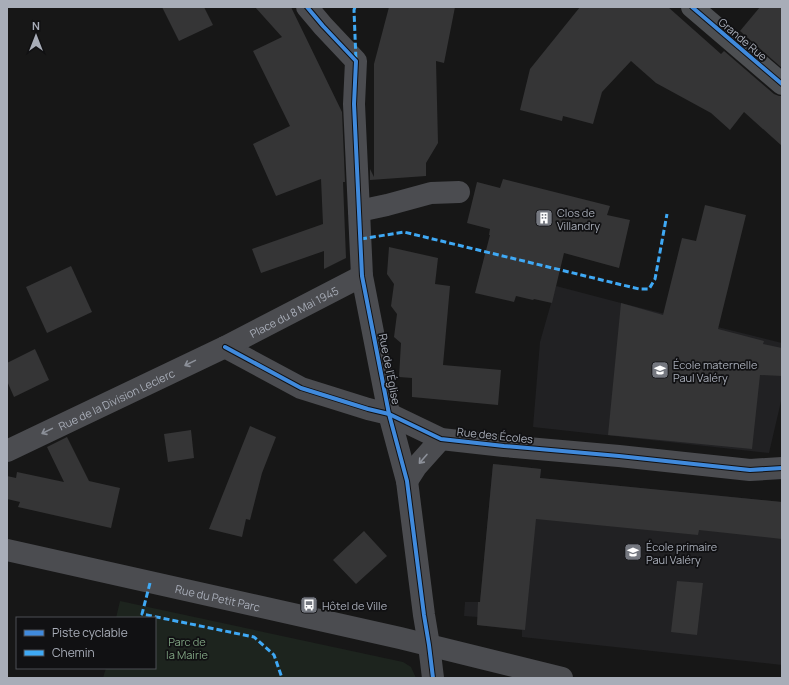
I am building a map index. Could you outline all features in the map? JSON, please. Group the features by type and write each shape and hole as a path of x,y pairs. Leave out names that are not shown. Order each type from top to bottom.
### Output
{"main road":[{"name":"Grande Rue","path":"692,7 782,84"}],"street":[{"name":"Rue de l'Église","path":"307,7 356,61 354,104 362,276 389,414 407,481 433,678"},
{"path":"359,211 431,193 459,192"},
{"name":"Place du 8 Mai 1945","path":"225,346 362,276"},
{"name":"Rue des Écoles","path":"225,346 301,388 389,414 441,439 750,470 782,468"},
{"name":"Rue de la Division Leclerc","path":"7,451 225,346"},
{"name":"Rue des Écoles","path":"407,481 416,467 441,439"},
{"name":"Rue du Petit Parc","path":"7,550 429,645 562,678"}],"shaded area":[{"name":"École maternelle Paul Valéry","path":"556,286 782,343 782,397 769,453 533,427 540,342"},
{"name":"École primaire Paul Valéry","path":"493,464 541,469 540,478 782,502 782,665 522,637 522,630 477,625 478,617 464,616 465,602 480,602"}],"green space":[{"name":"Parc de la Mairie","path":"120,601 403,662 411,667 416,678 103,678 106,669 156,669 156,617 116,617"}],"building":[{"path":"162,7 204,7 213,25 179,41"},
{"path":"255,7 291,7 342,112 346,258 324,269 324,251 261,273 252,249 323,224 321,179 276,196 253,144 290,126 253,51 282,37"},
{"path":"389,7 455,7 444,63 436,61 438,143 426,163 426,176 370,180 370,169 374,177 374,64"},
{"path":"580,7 668,7 721,54 724,51 774,94 782,96 782,146 744,112 730,130 711,113 656,83 631,61 602,92 593,124 563,116 562,121 520,110 530,69"},
{"path":"760,7 782,7 782,68 740,31"},
{"name":"Clos de Villandry","path":"503,179 610,206 607,215 630,220 619,268 564,253 552,303 516,296 514,302 475,293 490,235 490,229 467,223 477,182 500,188"},
{"path":"705,205 746,215 718,329 764,341 763,344 782,348 782,376 760,375 752,449 608,435 621,303 663,315 682,238 696,241"},
{"path":"389,247 438,258 435,284 450,286 443,365 501,370 498,405 412,397 412,378 399,377 401,343 394,337 397,314 391,306 394,284 387,274"},
{"path":"71,266 92,312 47,333 26,287"},
{"path":"35,349 49,380 14,397 7,381 7,363"},
{"path":"250,426 276,437 262,473 250,520 246,519 242,537 209,529"},
{"path":"191,430 194,458 168,462 164,434"},
{"path":"67,437 89,481 120,488 111,528 18,507 20,502 7,499 7,476 16,478 17,472 64,482 47,447"},
{"path":"493,464 541,469 540,478 782,502 782,539 699,530 698,535 536,519 525,630 477,625 478,602 480,602"},
{"path":"364,531 387,556 356,584 333,560"},
{"path":"677,581 703,583 697,635 671,632"}],"marked path":[{"path":"355,7 356,61"},
{"path":"361,239 404,232 639,289 649,289 655,279 667,214"},
{"path":"150,583 142,614 254,637 274,655 282,678"}],"cycle path":[{"path":"307,7 356,61 354,104 362,276 389,414 407,481 433,678"},
{"path":"692,7 782,84"},
{"path":"225,347 301,388 389,414 441,439 750,470 782,468"}],"place":[{"name":"Clos de Villandry","path":"544,218"},
{"name":"École maternelle Paul Valéry","path":"660,370"},
{"name":"École primaire Paul Valéry","path":"633,552"},
{"name":"Hôtel de Ville","path":"309,605"}]}
